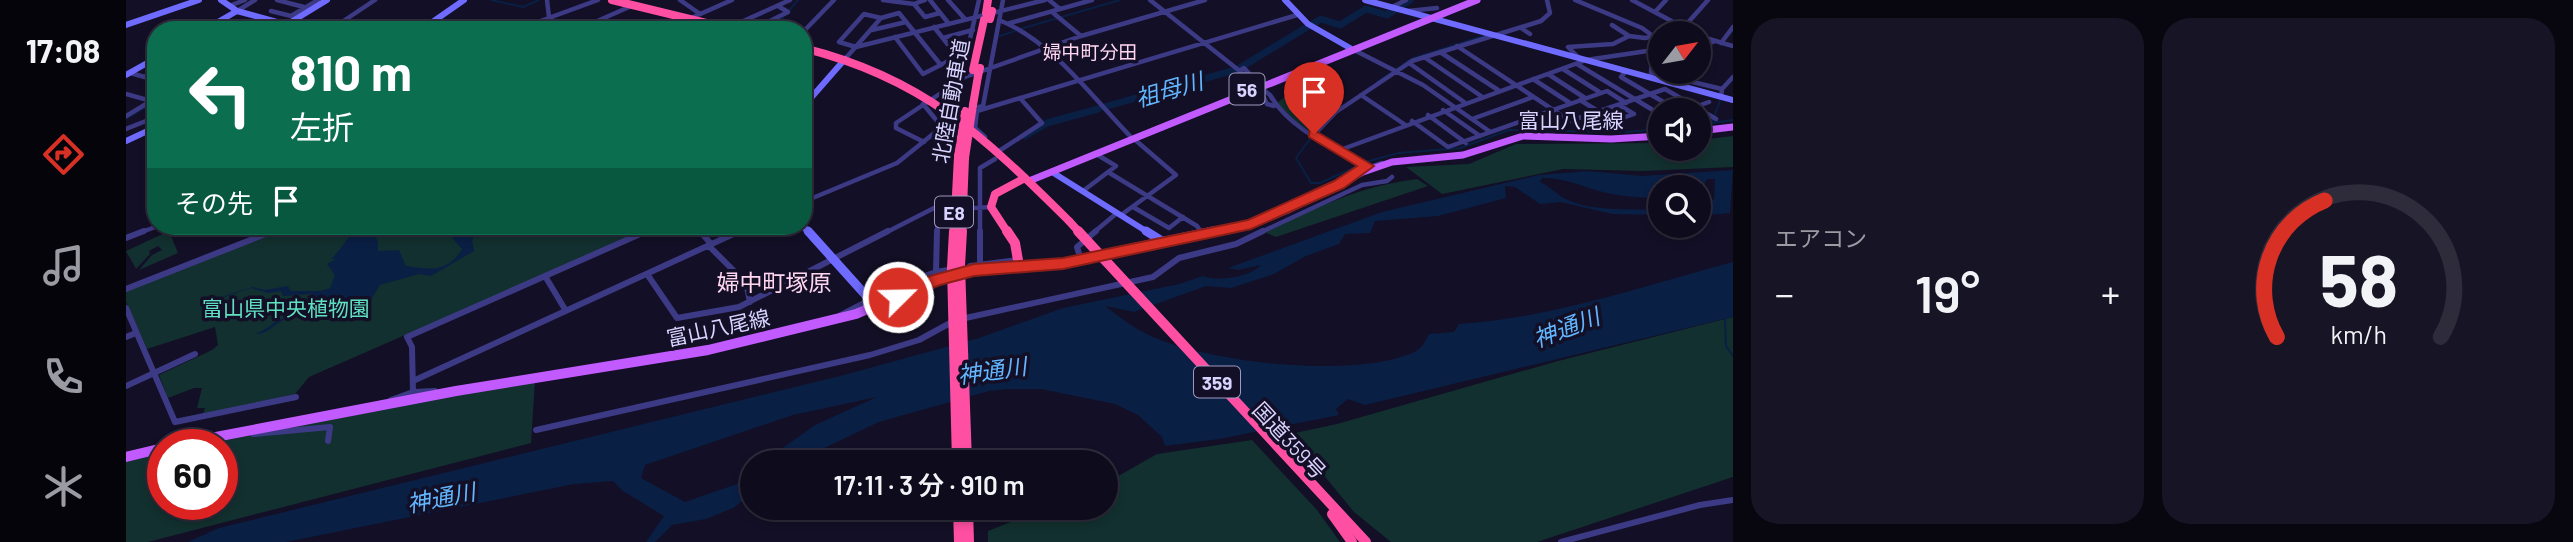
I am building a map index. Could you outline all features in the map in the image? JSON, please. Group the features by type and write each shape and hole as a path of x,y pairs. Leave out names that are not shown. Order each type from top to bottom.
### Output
{"highway":[{"path":"600,0 689,19"},
{"path":"612,0 697,21"},
{"name":"北陸自動車道","path":"988,0 988,17"},
{"name":"北陸自動車道","path":"957,450 956,267 962,157 988,17 994,0"},
{"name":"359","path":"812,51 844,60 885,77 927,102 996,154 1022,182"},
{"path":"1018,263 1015,243 991,207 995,194 1022,182"},
{"name":"国道359号","path":"1022,182 1066,222 1369,542"},
{"name":"国道359号","path":"1066,222 1359,542"},
{"name":"北陸自動車道","path":"956,267 966,450"},
{"path":"1332,514 1352,542"},
{"path":"958,520 959,542"},
{"path":"968,520 969,542"}],"main road":[{"name":"56","path":"1022,182 1469,0"},
{"name":"56","path":"1430,17 1477,0"},
{"path":"1711,126 1733,127"},
{"name":"富山八尾線","path":"240,433 456,391 670,358 838,318 974,270 1018,263 1081,260 1251,224 1371,169 1405,160 1463,155 1523,136 1611,139 1648,137"},
{"name":"56","path":"1022,182 1096,154 1132,137"},
{"path":"126,457 147,452"}],"street":[{"path":"126,24 200,0"},
{"path":"221,0 227,7 237,11 275,21"},
{"path":"227,7 246,0"},
{"path":"220,21 256,0"},
{"path":"276,0 305,8"},
{"path":"285,2 271,11 291,16 318,0"},
{"path":"292,21 327,0"},
{"path":"344,21 375,0"},
{"path":"434,21 464,0"},
{"path":"547,0 549,17 554,21"},
{"path":"539,21 600,0"},
{"path":"684,21 723,1 732,0"},
{"path":"746,21 790,0"},
{"path":"812,23 834,0"},
{"path":"883,0 914,4 925,0"},
{"path":"930,0 949,24"},
{"path":"948,0 965,19"},
{"path":"972,107 983,106 978,72 988,17 979,0"},
{"path":"1001,12 1003,0"},
{"path":"940,64 915,32 899,13 881,18 864,14 839,42 856,47 915,32 934,27 949,24 965,19 988,17 1047,0 1060,9"},
{"path":"1073,0 1079,5"},
{"path":"1010,23 1092,0"},
{"path":"1150,0 1239,71 1244,68 1258,87 1269,95 1274,106 1313,134 1367,166"},
{"path":"924,142 895,125 961,80 1082,36 1205,0"},
{"path":"1285,0 1297,15 1454,106 1489,131"},
{"path":"1365,0 1580,61 1648,75"},
{"path":"1392,7 1406,0"},
{"path":"1313,134 1336,112 1409,63 1541,21 1550,13 1547,0"},
{"path":"1575,0 1597,12 1619,17 1648,31"},
{"path":"1632,0 1672,21"},
{"path":"1655,12 1666,0"},
{"path":"1691,21 1709,0"},
{"path":"683,1 700,14"},
{"path":"914,4 925,17 940,13"},
{"path":"596,21 629,6"},
{"path":"770,21 788,12 778,6"},
{"path":"1405,11 1437,8"},
{"path":"943,38 973,30 988,17 1001,12"},
{"path":"1052,12 1082,36"},
{"path":"972,107 1020,99 1297,15"},
{"path":"988,17 1010,23 1043,49 1132,137 1176,175 1077,247 1081,260"},
{"path":"812,97 881,18"},
{"path":"870,30 906,22"},
{"path":"1612,25 1629,36"},
{"path":"934,27 957,56"},
{"path":"1712,43 1718,42 1733,27"},
{"path":"1521,28 1530,34"},
{"path":"812,198 897,163 958,114 956,102 973,30"},
{"path":"1648,36 1629,36 1613,44 1568,47 1580,61 1648,106"},
{"path":"895,37 923,74 968,51"},
{"path":"1712,40 1733,46"},
{"path":"1457,46 1570,121 1626,103 1666,86 1721,93"},
{"path":"1440,52 1498,90"},
{"path":"1340,150 1412,121 1580,61 1648,52"},
{"path":"1424,57 1481,96"},
{"path":"128,74 147,63"},
{"path":"1409,63 1464,102"},
{"path":"1563,69 1601,93"},
{"path":"1626,71 1621,77 1657,98"},
{"path":"128,74 145,77"},
{"path":"1548,74 1614,121 1634,114 1619,105"},
{"path":"1721,93 1733,78"},
{"path":"1533,79 1570,103"},
{"path":"1663,84 1683,98"},
{"path":"1686,84 1721,93 1733,100"},
{"path":"1412,121 1448,147 1466,143 1489,131 1607,91 1626,103"},
{"path":"126,93 147,100"},
{"path":"1361,95 1404,124"},
{"path":"1472,119 1533,97"},
{"path":"980,264 976,208 980,168 996,154 1042,124 1020,99"},
{"path":"927,102 942,127"},
{"path":"126,116 147,103"},
{"path":"972,107 975,128 996,154"},
{"path":"1443,110 1480,136"},
{"path":"1428,116 1466,143"},
{"path":"1711,116 1716,119"},
{"path":"126,129 147,121"},
{"path":"126,141 147,131"},
{"path":"1083,191 1116,166 1096,154"},
{"path":"1339,185 1367,166 1405,160"},
{"path":"1052,172 1162,241"},
{"path":"1108,172 1182,217 1202,233"},
{"path":"536,430 870,355 919,340 952,322 1023,303 1153,277 1179,258 1236,244 1362,185 1387,181 1392,177"},
{"path":"936,272 938,206"},
{"path":"647,274 677,318 750,302 938,206 948,207"},
{"path":"976,208 991,207"},
{"path":"1133,207 1168,228 1182,217"},
{"path":"126,238 147,230"},
{"path":"126,289 262,235"},
{"path":"413,392 412,347 408,337 638,235"},
{"path":"702,235 746,284 750,302"},
{"path":"413,381 732,235"},
{"path":"811,235 869,298"},
{"path":"838,318 869,298 936,272 980,264 1018,263"},
{"path":"545,276 566,311"},
{"path":"869,298 917,289"},
{"path":"126,308 175,422 296,397"},
{"path":"126,337 136,333"},
{"path":"126,386 195,354"},
{"path":"368,408 413,392 456,391"},
{"path":"240,433 330,427 328,441"},
{"path":"1561,542 1700,505 1733,500"}],"green space":[{"path":"1286,96 1297,102 1307,100 1327,120 1314,133 1297,125 1277,103"},
{"path":"1733,136 1733,167 1643,171 1563,169 1442,194 1406,167 1469,164 1516,144 1648,143 1648,161 1711,161 1711,139"},
{"path":"1417,179 1428,186 1276,237 1264,232 1357,193"},
{"path":"160,235 171,235 178,253 139,270 152,255 162,250 158,246 149,251 150,254 136,269 126,251"},
{"name":"富山県中央植物園","path":"267,235 634,235 309,377 295,394 203,414 205,408 197,408 202,388 194,388 168,398 159,375 218,345 215,327 147,349 126,302 126,291"},
{"path":"1733,317 1733,477 1537,542 1391,542 1354,512 1290,434 1337,424 1558,361"},
{"path":"535,381 531,443 238,519 238,434"},
{"path":"1252,440 1317,510 1340,542 988,542 988,531 1016,520 1118,520 1118,476 1157,454"},
{"path":"147,452 147,520 233,520 148,542 126,542 126,457"}],"water":[{"path":"1733,170 1730,213 1711,215 1715,179 1711,179 1711,175 1657,175"},
{"name":"神通川","path":"1588,171 1648,176 1648,197 1611,194 1563,180 1542,178 1540,182 1562,197 1585,206 1648,210 1648,215 1612,214 1561,202 1540,204 1515,187 1505,186 1506,198 1438,216 1375,221 1370,233 1345,234 1339,244 1306,256 1274,274 1231,288 1206,286 1134,312 1105,306 1149,335 1175,345 1244,360 1322,366 1359,365 1391,360 1416,351 1429,334 1454,332 1459,324 1494,321 1563,308 1733,262 1733,317 1365,405 1348,399 1336,409 1339,415 1219,439 1165,446 1162,437 1138,415 1115,404 1041,389 1009,389 989,391 879,422 820,450 780,450 815,425 877,397 793,415 645,465 641,478 685,502 740,481 740,503 733,508 706,519 672,525 655,542 646,542 664,516 623,491 613,481 574,484 286,542 188,542 219,528 840,376 979,338 1063,308 1179,284 1203,276 1217,278 1242,275 1261,265 1238,270 1228,268 1382,212 1539,175"},
{"path":"351,235 374,235 378,241 378,251 399,250 406,266 437,268 450,263 462,249 452,235 474,235 472,240 474,251 431,276 419,274 380,285 370,301 289,318 264,333 255,334 284,318 317,312 318,307 327,307 335,302 316,302 314,295 310,294 283,296 281,291 268,293 251,288 222,298 215,306 198,310 212,305 224,296 253,287 265,290 288,286 291,291 320,291 330,288 335,275 327,264 336,259 331,259"}],"waterway":[{"path":"491,0 523,7 539,0"},
{"path":"780,21 798,0"},
{"path":"1020,29 1120,0"},
{"name":"祖母川","path":"1311,25 1321,19 1340,25 1366,9 1387,15 1410,0"},
{"path":"439,21 443,18"},
{"name":"祖母川","path":"1238,69 1309,26"},
{"path":"1000,36 1015,31"},
{"path":"1377,82 1411,59 1486,35"},
{"name":"祖母川","path":"1104,107 1235,70"},
{"path":"1712,123 1721,98"},
{"path":"1333,111 1343,105"},
{"path":"126,119 147,106"},
{"name":"祖母川","path":"1025,136 1047,123 1098,109"},
{"path":"1712,123 1733,120"},
{"path":"1318,128 1296,158 1311,183 1320,183 1360,165"},
{"path":"1365,162 1399,153 1460,148 1509,130 1621,132"},
{"path":"1626,132 1648,130"},
{"path":"1725,318 1726,346 1733,356"}],"district":[{"name":"婦中町分田","path":"1090,51"},
{"name":"婦中町塚原","path":"774,282"}],"route":[{"path":"898,297 936,280 974,270 1063,263 1129,247 1251,224 1288,210 1339,185 1367,166 1314,134"}]}
